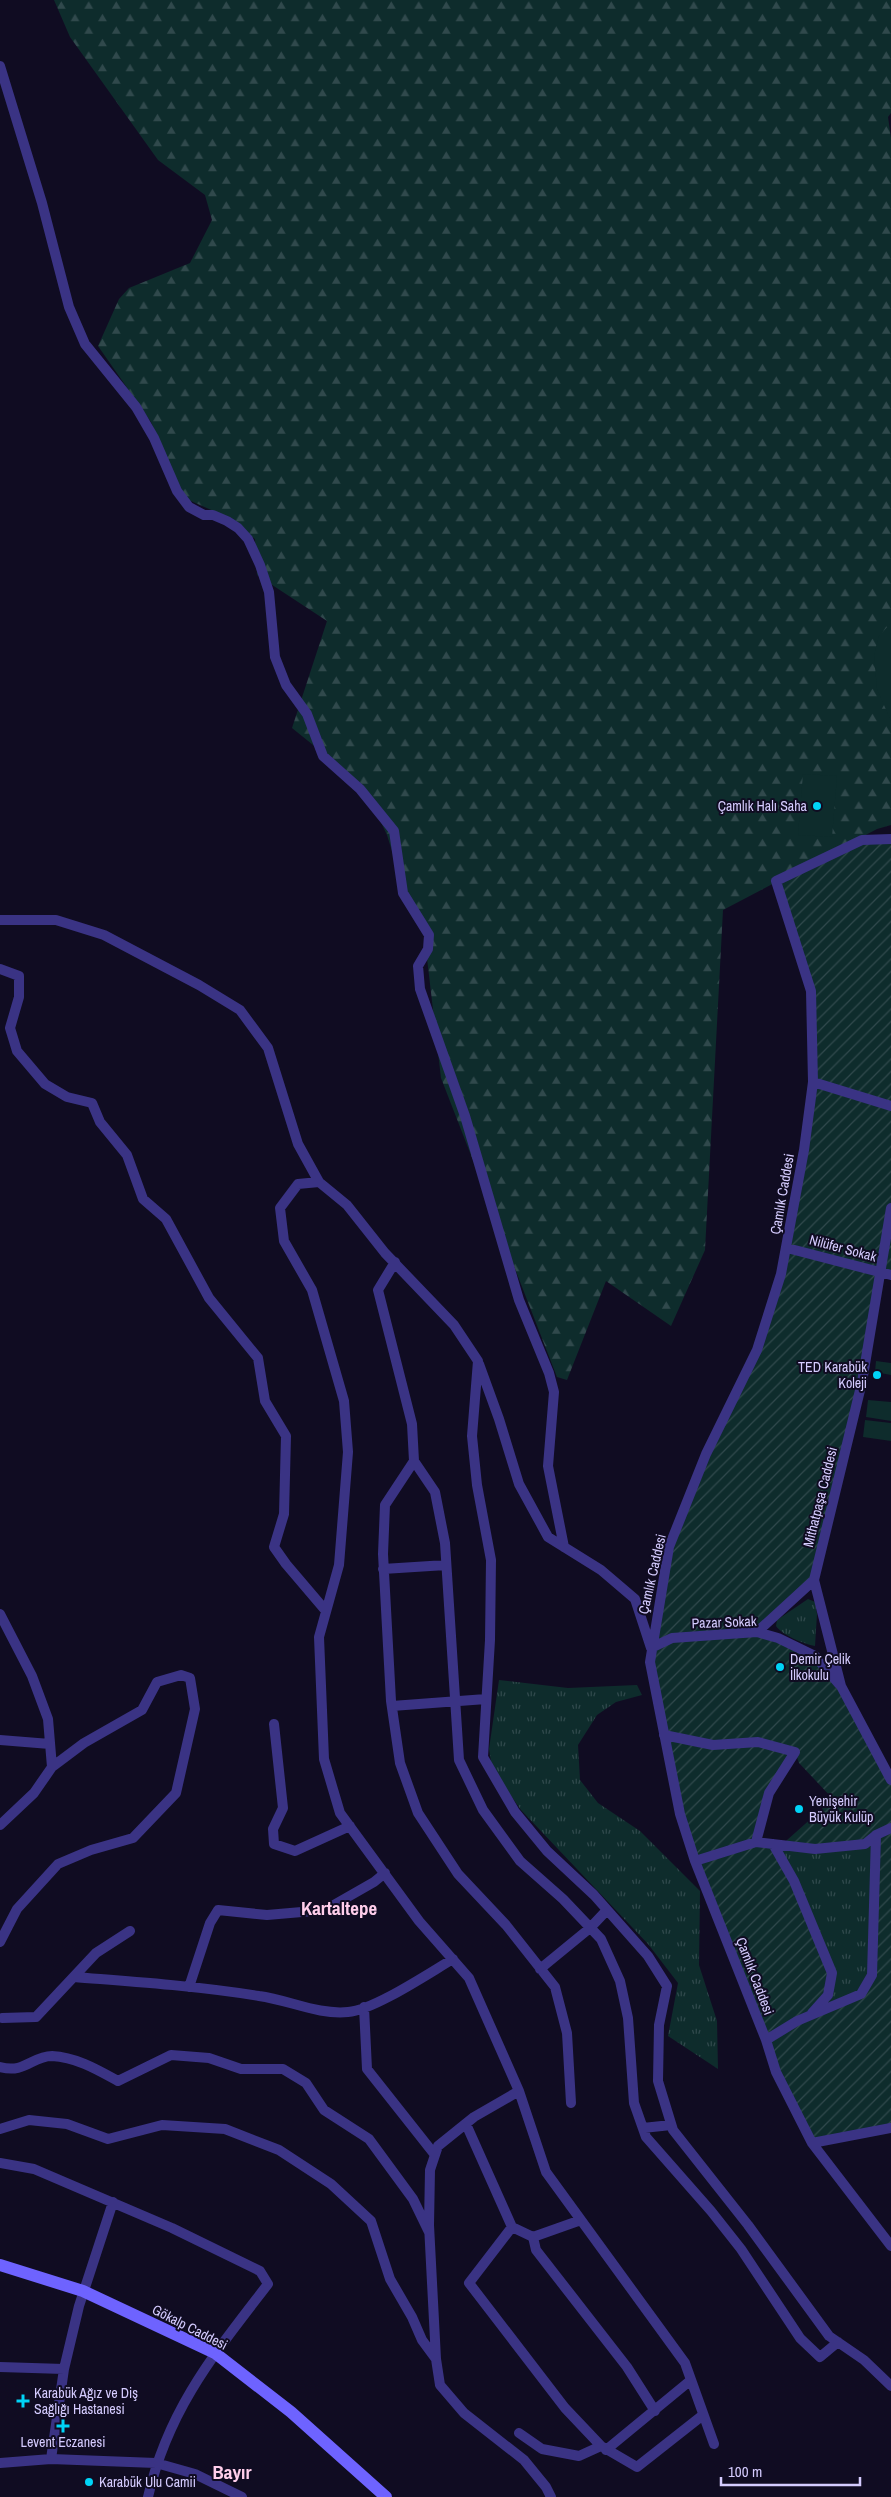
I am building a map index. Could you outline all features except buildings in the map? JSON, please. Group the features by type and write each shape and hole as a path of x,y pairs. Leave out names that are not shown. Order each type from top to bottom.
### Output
{"street":[{"path":"0,66 42,203 69,307 85,344 104,370 126,392 136,407 154,438 177,491 189,507 204,515 213,515 227,521 238,528 248,539 260,565 269,592 275,657 286,685 307,714 323,756 360,789 394,831 402,893 429,935 428,948 418,966 420,989 466,1116 519,1300 549,1373 554,1392 548,1466 564,1547"},
{"name":"Çamlık Caddesi","path":"891,839 862,840 776,880 811,991 813,1082 787,1248 757,1350 706,1454 669,1547 650,1662 680,1814 695,1861 766,2040 776,2072 812,2143 891,2246"},
{"path":"0,920 56,920 104,935 199,984 240,1010 268,1048 298,1144 319,1182 347,1205 395,1262 454,1325 478,1361 499,1419 519,1484 548,1537 601,1570 635,1599 652,1648"},
{"path":"0,969 19,976 19,997 10,1028 17,1051 46,1084 67,1097 92,1103 100,1122 126,1155 143,1199 166,1219 209,1298 258,1358 265,1401 286,1436 284,1514 274,1547 326,1611"},
{"path":"813,1082 891,1106"},
{"path":"319,1182 298,1184 280,1208 284,1241 312,1290 344,1401 348,1452 339,1564 320,1637 324,1759 340,1813 419,1920 469,1978 519,2091 546,2172 685,2363 714,2444"},
{"name":"Mithatpaşa Caddesi","path":"891,1208 886,1274 814,1580 841,1686 891,1780"},
{"name":"Nilüfer Sokak","path":"787,1248 886,1274"},
{"path":"395,1262 378,1290 412,1424 414,1461 435,1492 445,1543 459,1760 483,1810 520,1861 563,1899 601,1939 620,1981 628,2018 634,2103 646,2137 741,2248 800,2338 820,2357 838,2342"},
{"path":"478,1361 472,1436 476,1485 491,1560 490,1640 483,1757 515,1812 547,1851 607,1910 648,1956 667,1986 659,2025 658,2081 671,2125 748,2225 829,2336 864,2360 891,2386"},
{"path":"414,1461 385,1505 383,1569 392,1706 400,1763 418,1813 458,1874 506,1925 555,1987 567,2033 571,2103"},
{"path":"383,1569 446,1565"},
{"path":"757,1632 814,1580"},
{"path":"0,1614 32,1676 48,1719 52,1767"},
{"name":"Pazar Sokak","path":"652,1648 672,1638 757,1632 778,1638 815,1656 841,1686"},
{"path":"0,1825 34,1793 52,1767 84,1743 142,1710 157,1682 180,1675 190,1678 195,1709 176,1793 133,1838 91,1850 58,1864 17,1909 0,1942"},
{"path":"392,1706 455,1703 486,1699"},
{"path":"274,1724 283,1808 273,1829 274,1844 295,1851 324,1840 350,1826"},
{"path":"664,1735 712,1745 758,1742 795,1752 769,1793 756,1842"},
{"path":"0,1740 50,1744"},
{"path":"695,1861 756,1842 815,1849 866,1844 876,1835 891,1828"},
{"path":"797,2022 861,1994 872,1975 876,1835"},
{"path":"766,2040 814,2012 828,1995 832,1973 794,1881 773,1844"},
{"path":"189,1987 210,1923 218,1910 267,1915 325,1910 374,1882 385,1873"},
{"path":"540,1969 590,1928 607,1910"},
{"path":"2,2018 36,2017 96,1953 130,1931"},
{"path":"74,1977 189,1987 261,1996 326,2012 350,2012 388,1997 453,1960"},
{"path":"364,2007 367,2069 435,2156"},
{"path":"0,2067 12,2071 51,2056 86,2064 118,2081 171,2055 209,2058 241,2069 283,2069 306,2083 324,2110 369,2139 413,2199 429,2232"},
{"path":"519,2091 466,2124 438,2146 430,2170 429,2232 436,2359 440,2385 464,2412 524,2460 546,2487 551,2497"},
{"path":"0,2129 29,2120 67,2124 108,2139 162,2125 225,2129 279,2150 332,2184 370,2221 390,2279 412,2316 422,2340 436,2359"},
{"path":"466,2124 512,2228 533,2237 582,2220"},
{"path":"643,2128 671,2125"},
{"path":"812,2143 891,2128"},
{"path":"0,2163 34,2169 172,2228 260,2271 268,2284 214,2353 183,2403 156,2463 148,2497"},
{"path":"51,2459 64,2369 83,2292 113,2202"},
{"path":"512,2228 469,2283 566,2408 604,2448 637,2467 703,2415"},
{"path":"533,2237 536,2250 627,2367 655,2411"},
{"name":"Gökalp Caddesi","path":"0,2265 83,2292 214,2353 291,2412 386,2497"},
{"path":"0,2368 64,2369"},
{"path":"519,2433 542,2449 579,2456 604,2448 655,2411 691,2380"},
{"path":"0,2463 51,2459 156,2463 195,2474 242,2497"}],"green space":[{"path":"54,0 891,0 891,113 888,117 891,138 891,825 877,829 723,910 705,1250 671,1326 606,1281 567,1380 557,1377 441,1078 423,924 401,880 387,835 364,786 292,728 327,621 257,575 255,539 225,516 184,498 151,422 98,346 119,299 129,288 190,263 212,220 205,195 158,160 70,37"},
{"path":"890,624 891,721 877,689 874,655 879,636"},
{"name":"Çamlık Halı Saha","path":"803,774 837,776 832,837 798,835"},
{"path":"891,839 891,1275 881,1273 814,1580 757,1632 815,1656 841,1686 891,1780 891,2128 812,2143 776,2072 695,1861 650,1662 669,1547 757,1350 781,1274 813,1082 811,991 776,881 862,840","holes":["795,1752 799,1763 833,1799 786,1841 809,1846 833,1848 856,1845 876,1836 872,1975 861,1994 815,2011 828,1995 832,1973 773,1844 756,1841 769,1793"]},
{"path":"876,1361 891,1363 891,1375 875,1372"},
{"path":"868,1400 891,1402 891,1421 866,1417"},
{"path":"865,1420 891,1423 891,1441 863,1437"},
{"path":"808,1599 815,1602 817,1614 815,1646 794,1639 783,1633 776,1626 777,1620"},
{"path":"499,1680 568,1688 637,1685 642,1695 616,1702 597,1715 578,1745 580,1780 598,1803 640,1831 700,1891 699,1965 717,2021 718,2069 668,2036 678,1983 648,1944 521,1810 492,1768 489,1749"},
{"path":"876,1835 872,1975 861,1994 797,2021 773,1844"}],"place":[{"name":"Çamlık Halı Saha","path":"817,806"},
{"name":"TED Karabük Koleji","path":"877,1375"},
{"name":"Demir Çelik İlkokulu","path":"780,1667"},
{"name":"Yenişehir Büyük Kulüp","path":"799,1809"},
{"name":"Karabük Ağız ve Diş Sağlığı Hastanesi","path":"23,2401"},
{"name":"Levent Eczanesi","path":"63,2426"},
{"name":"Karabük Ulu Camii","path":"89,2482"}],"district":[{"name":"Kartaltepe","path":"339,1908"},
{"name":"Bayır","path":"232,2472"}]}
